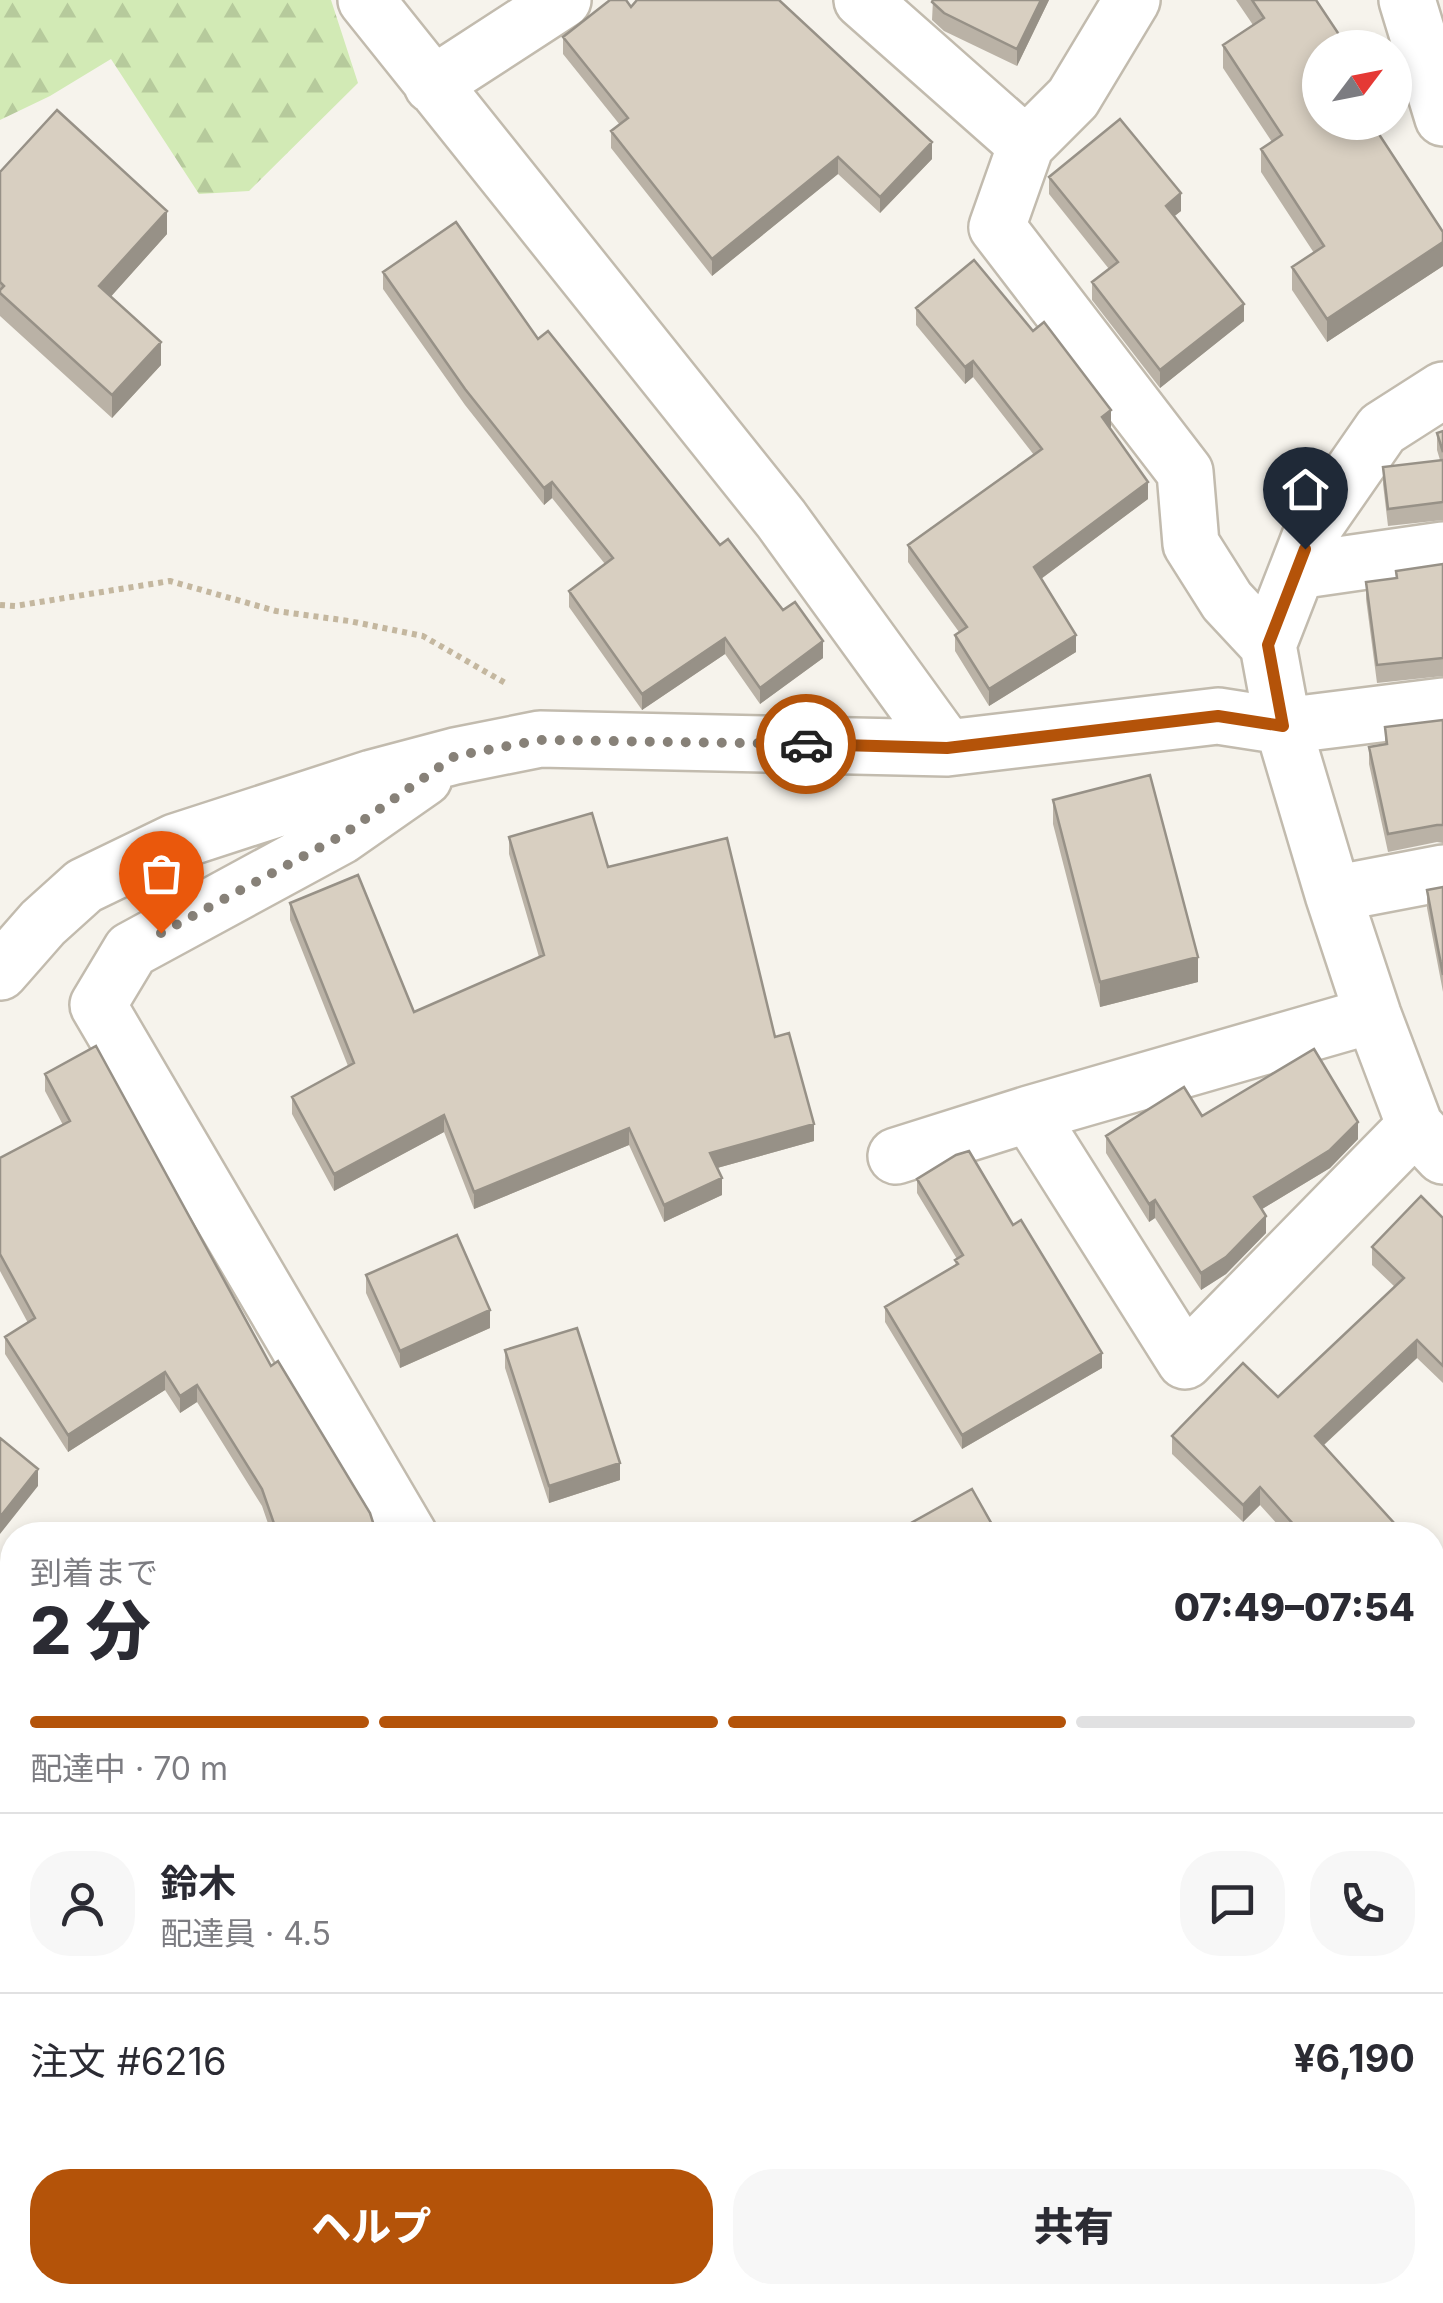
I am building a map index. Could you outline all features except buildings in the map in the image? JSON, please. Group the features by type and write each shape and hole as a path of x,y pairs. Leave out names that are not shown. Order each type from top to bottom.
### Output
{"street":[{"path":"366,0 781,520 947,748"},
{"path":"432,85 563,0"},
{"path":"862,0 1026,145"},
{"path":"1132,0 1073,98 1026,145 997,228 1185,472 1191,544 1227,601 1268,645"},
{"path":"1407,0 1443,118"},
{"path":"1029,1114 1184,1361 1429,1141 1374,1014 1333,894 1283,726 1268,645 1314,527 1382,429 1443,390"},
{"path":"1296,571 1443,550"},
{"path":"0,972 43,923 84,886 175,842 372,778 455,756 540,740 947,748 1218,716 1283,726 1443,706"},
{"path":"402,1522 98,1004 131,950 341,836 455,756"},
{"path":"1333,894 1443,873"},
{"path":"896,1156 1374,1014"}],"path":[{"path":"0,605 16,606 170,581 276,612 423,636 522,693"}],"green space":[{"path":"0,0 331,0 358,83 249,191 199,194 111,59 50,96 0,120"}],"way so far":[{"path":"161,933 341,836 455,756 540,740 806,744"}],"route":[{"path":"806,744 947,748 1218,716 1283,726 1268,645 1305,549"}]}
